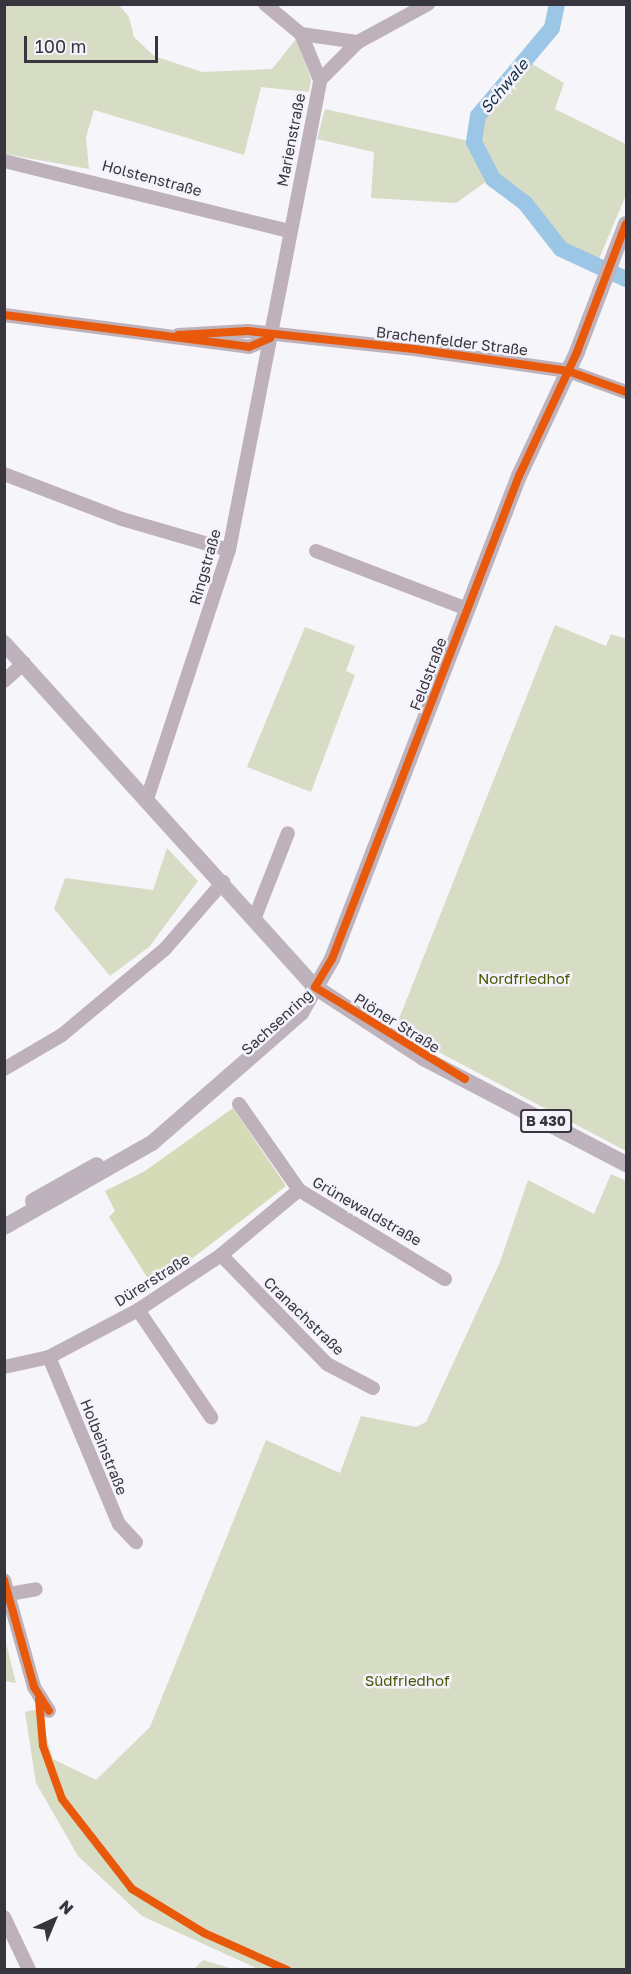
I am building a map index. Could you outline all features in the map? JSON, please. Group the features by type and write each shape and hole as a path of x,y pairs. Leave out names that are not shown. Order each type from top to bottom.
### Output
{"main road":[{"name":"Feldstraße","path":"315,987 332,959 519,476 568,371 627,224"},
{"name":"Plöner Straße","path":"4,643 255,917 315,987 426,1059 627,1164"},
{"name":"Sachsenring","path":"4,1216 140,1138 315,987"},
{"name":"Sachsenring","path":"4,1227 70,1194 161,1136 297,1017 315,987"}],"street":[{"path":"265,4 301,34 320,80"},
{"name":"Marienstraße","path":"270,338 320,80 358,42 428,4"},
{"path":"301,34 358,42"},
{"name":"Holstenstraße","path":"4,161 290,231"},
{"name":"Brachenfelder Straße","path":"4,315 178,335 249,347 270,338 380,345 568,371 627,392"},
{"name":"Ringstraße","path":"147,799 229,550 270,338"},
{"path":"4,474 122,519 229,550"},
{"path":"316,551 467,609"},
{"path":"4,681 24,663"},
{"path":"255,917 288,833"},
{"path":"4,1069 62,1035 156,957 223,882"},
{"name":"Grünewaldstraße","path":"239,1104 299,1190 445,1279"},
{"name":"Dürerstraße","path":"4,1367 49,1357 138,1310 221,1255 299,1190"},
{"name":"Cranachstraße","path":"221,1255 327,1364 373,1388"},
{"path":"138,1310 211,1417"},
{"name":"Holbeinstraße","path":"49,1357 118,1524 136,1542"},
{"path":"4,1580 34,1687 49,1711"},
{"path":"9,1594 36,1589"},
{"path":"4,1917 29,1970"}],"green space":[{"path":"4,5 119,5 129,17 134,37 154,56 202,72 272,69 296,39 311,79 309,92 261,87 244,155 94,110 86,137 89,169 5,154"},
{"path":"524,59 564,83 555,109 626,144 626,195 593,273 555,249 523,203 487,181 456,203 371,198 374,152 317,139 325,109 474,142 478,116"},
{"name":"Nordfriedhof","path":"555,625 606,646 611,634 626,639 626,1151 395,1029"},
{"path":"305,627 355,646 346,671 355,675 311,792 247,767"},
{"path":"167,848 198,881 149,947 110,976 54,909 65,878 153,890"},
{"path":"233,1108 286,1186 154,1288 109,1217 115,1211 105,1191 145,1171"},
{"name":"Südfriedhof","path":"611,1174 626,1181 626,1969 258,1969 142,1916 78,1856 36,1783 25,1712 38,1709 53,1759 96,1780 150,1727 266,1440 340,1473 361,1416 416,1427 426,1422 500,1262 528,1180 594,1214"},
{"path":"5,1639 16,1683 5,1681"},
{"path":"203,1960 233,1969 194,1969"}],"waterway":[{"name":"Schwale","path":"557,4 552,28 478,116 474,142 493,179 525,203 561,249 626,279"}],"cycle path":[{"path":"465,1079 315,987 332,959 519,476 577,352 626,224"},
{"path":"4,315 249,347 270,338"},
{"path":"178,335 248,331 414,349 568,371 626,392"},
{"path":"4,1580 34,1687 49,1711"},
{"path":"39,1700 43,1746 62,1799 132,1889 204,1933 287,1970"}]}
